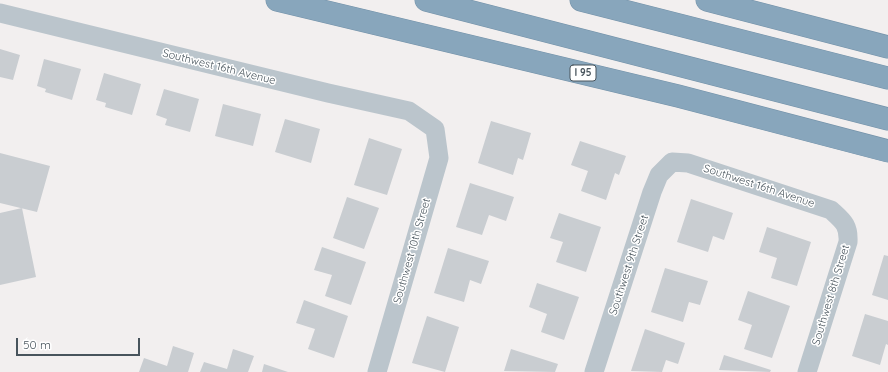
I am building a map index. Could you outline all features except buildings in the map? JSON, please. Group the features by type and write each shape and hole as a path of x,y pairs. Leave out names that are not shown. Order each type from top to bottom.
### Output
{"highway":[{"name":"I 95","path":"277,0 671,94 888,151"},
{"path":"426,0 888,119"},
{"path":"581,0 888,78"},
{"path":"707,0 888,47"}],"street":[{"name":"Southwest 16th Avenue","path":"0,13 320,92 409,111 435,129"},
{"name":"Southwest 10th Street","path":"377,372 439,158 435,129"},
{"name":"Southwest 16th Avenue","path":"672,162 688,163 831,210 842,220"},
{"name":"Southwest 9th Street","path":"594,372 652,192 659,175 672,162"},
{"name":"Southwest 8th Street","path":"807,372 848,242 849,230 842,220"}]}
